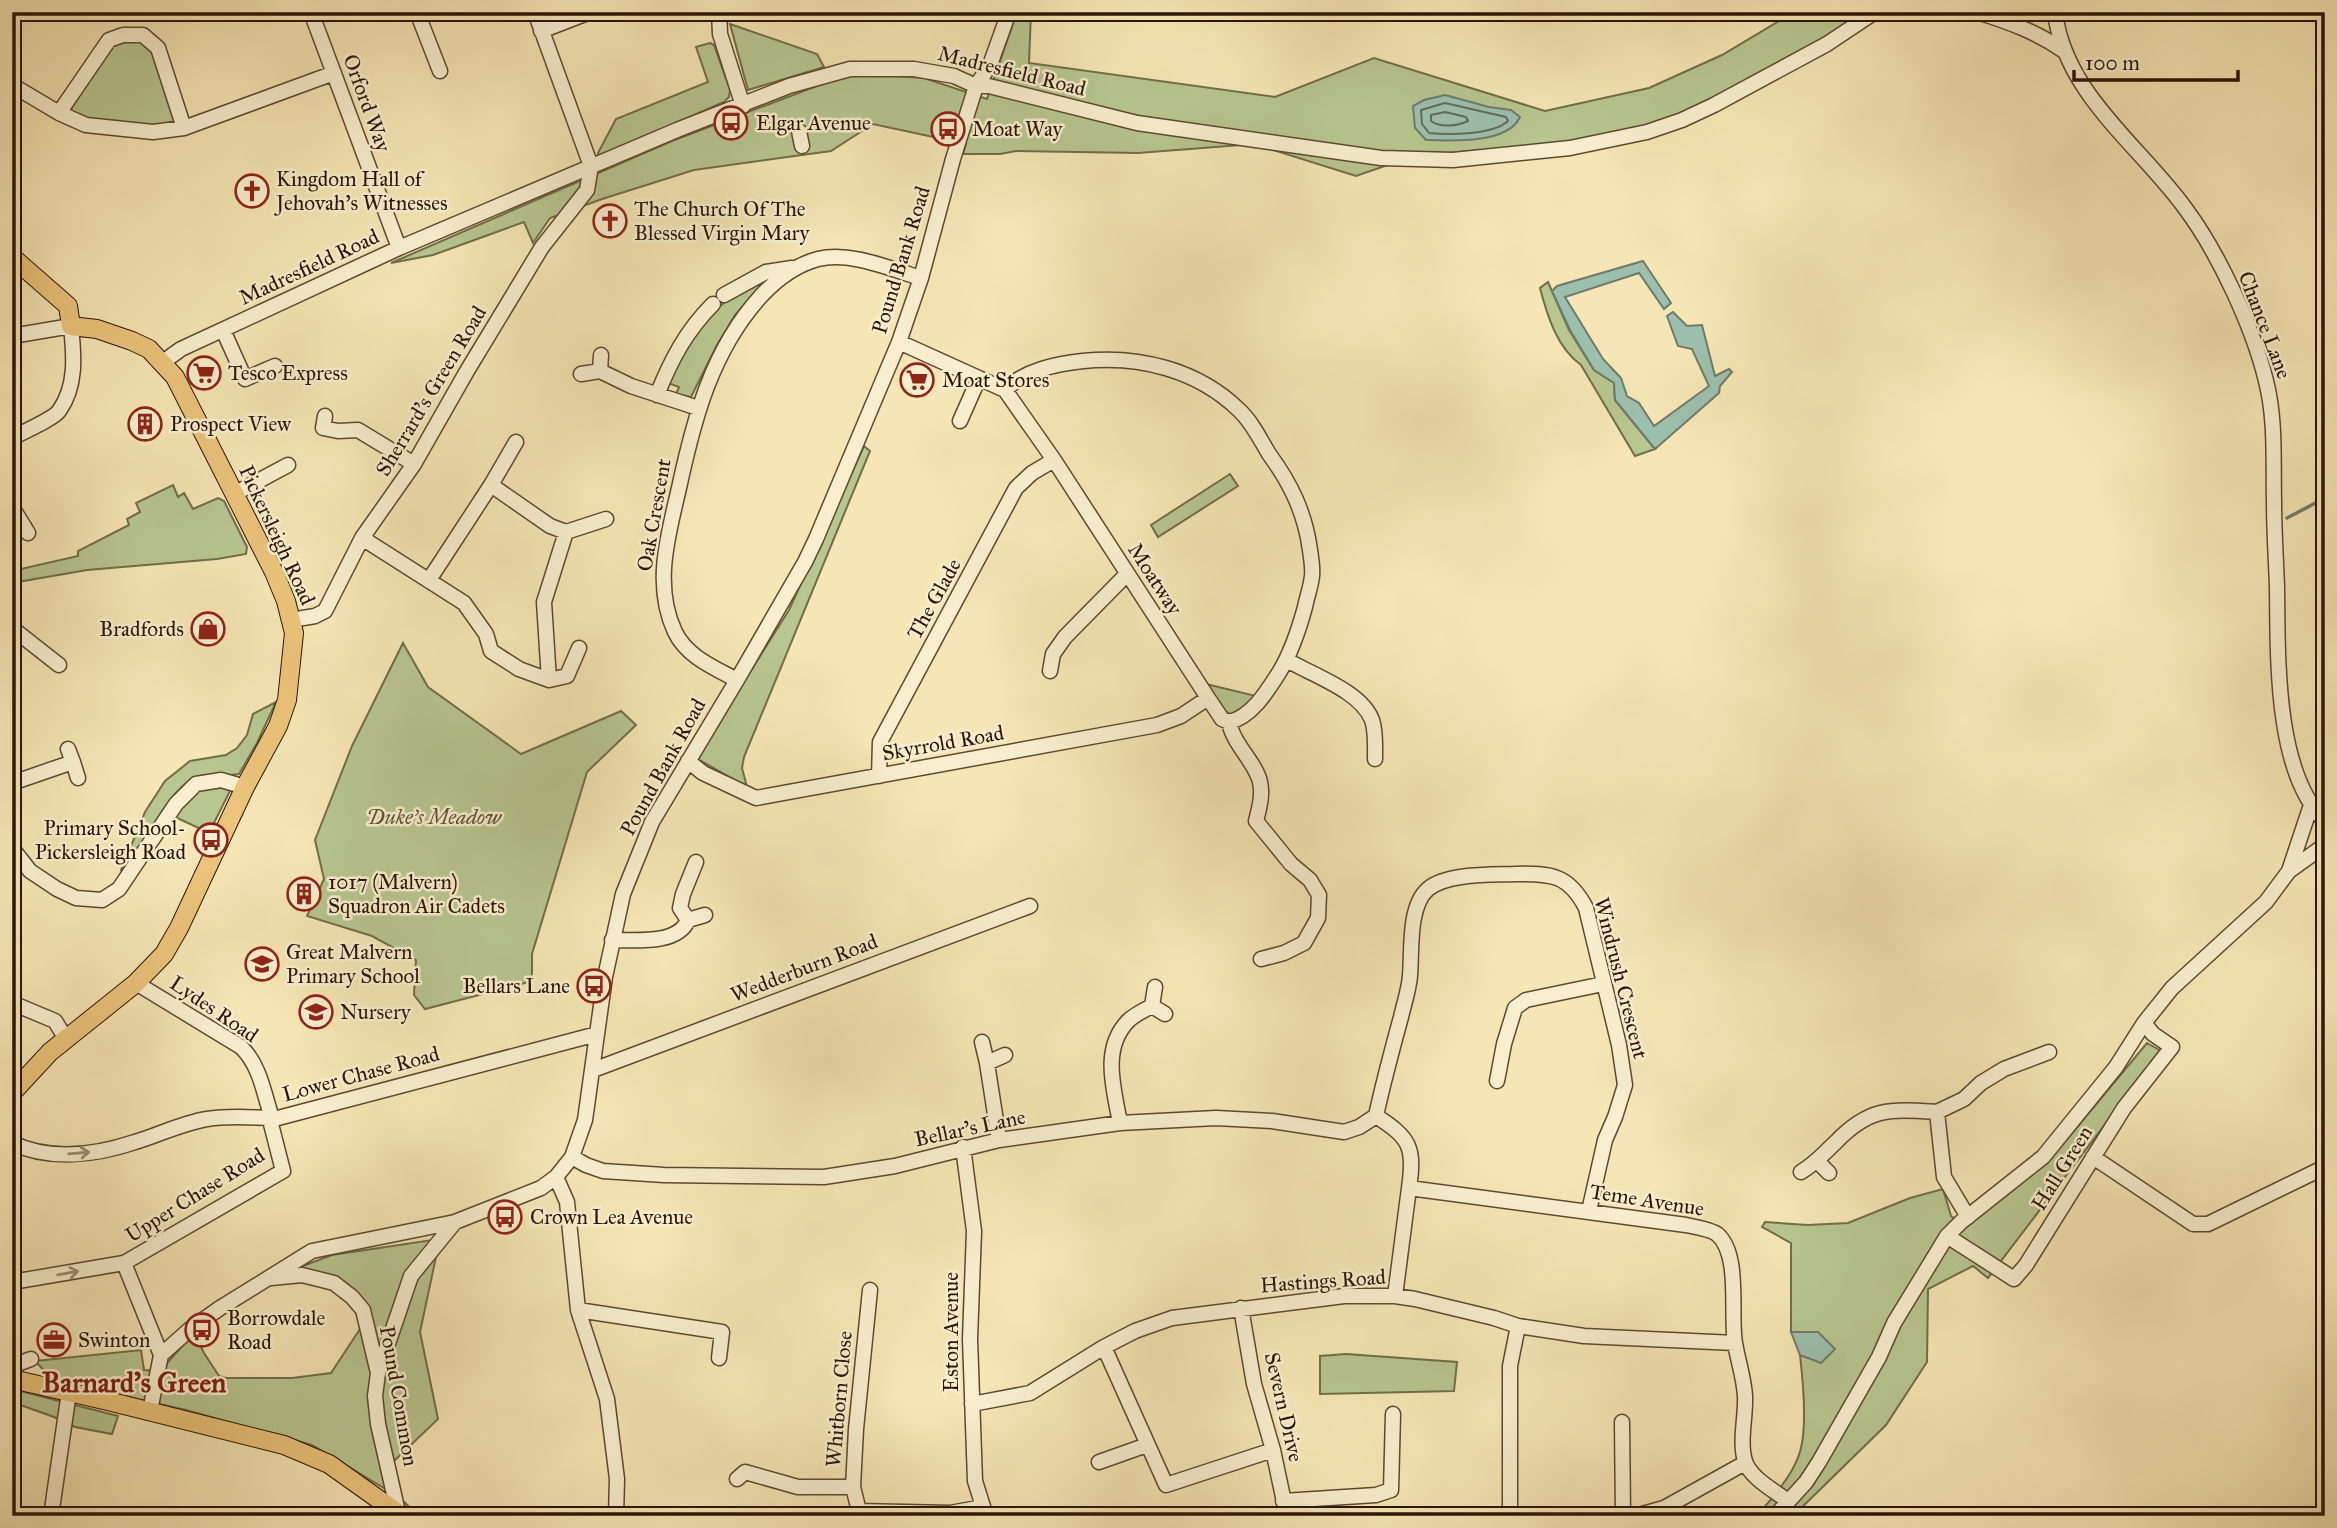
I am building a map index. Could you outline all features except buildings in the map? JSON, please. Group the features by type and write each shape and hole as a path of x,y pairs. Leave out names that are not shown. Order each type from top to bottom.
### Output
{"main road":[{"path":"12,257 68,306 71,326"},
{"name":"Pickersleigh Road","path":"12,1093 50,1052 136,983 164,954 245,787 278,726 287,700 294,648 291,620 274,572 184,391 163,362 149,349 97,329 71,326"},
{"path":"12,1379 284,1445 329,1464 400,1514"}],"street":[{"name":"Orford Way","path":"311,12 399,248"},
{"path":"417,12 440,71"},
{"path":"535,12 591,166"},
{"path":"541,31 590,12"},
{"path":"719,12 720,34 743,106"},
{"name":"Pound Bank Road","path":"161,1355 188,1330 312,1251 455,1222 541,1188 556,1177 572,1157 585,1120 612,940 623,894 652,822 805,562 899,342 921,278 976,86 989,65 1009,12"},
{"name":"Madresfield Road","path":"163,362 181,349 399,248 591,166 789,86 850,69 914,69 954,76 976,86 989,86 1137,123 1381,158 1453,160 1570,148 1647,132 1682,120 1827,44 1875,12"},
{"path":"1977,12 2036,33 2064,51"},
{"name":"Chance Lane","path":"2054,12 2064,51 2075,74 2186,208 2227,281 2266,379 2273,437 2280,689 2293,764 2311,806 2325,821"},
{"path":"59,113 109,40 123,35 143,35 158,48 184,128"},
{"path":"12,85 59,113 86,125 153,132 184,128 334,73"},
{"name":"Sherrard's Green Road","path":"291,620 315,616 325,611 362,538 414,464 542,247 587,190 591,166"},
{"name":"Oak Crescent","path":"724,295 766,272 793,268 820,259 853,258 921,278"},
{"name":"Oak Crescent","path":"737,680 696,658 676,635 664,600 663,573 669,532 698,408 713,368 741,318 773,284 793,268"},
{"path":"657,395 685,335 713,304"},
{"path":"12,337 71,326 73,377 58,413 12,439"},
{"path":"223,330 245,379 275,366"},
{"path":"899,342 1005,390 1014,381 1045,368 1069,362 1133,361 1180,371 1214,388 1240,411 1292,489 1307,528 1313,574 1301,622 1287,660 1269,688 1246,714 1229,722"},
{"path":"600,371 601,355"},
{"path":"581,374 600,371 631,386 698,408"},
{"path":"960,421 979,378"},
{"name":"Moatway","path":"1005,390 1054,460 1222,719 1229,722 1260,780 1261,801 1256,821 1291,864 1310,880 1319,895 1318,918 1304,943 1261,960"},
{"path":"325,416 323,428 338,431 358,430 414,464"},
{"path":"429,580 516,442"},
{"name":"The Glade","path":"879,776 880,742 1016,488 1032,473 1054,460"},
{"path":"233,494 289,465"},
{"path":"491,485 550,526 566,531 606,519"},
{"path":"12,507 28,533"},
{"path":"549,680 544,602 566,531"},
{"path":"362,538 464,603 486,634 491,651 519,670 549,680 567,676 579,648"},
{"path":"1050,671 1054,654 1065,637 1127,574"},
{"path":"12,633 17,632 59,665"},
{"path":"1287,660 1346,691 1360,702 1372,719 1375,759"},
{"name":"Skyrrold Road","path":"688,761 703,772 756,798 1157,724 1181,716 1208,698"},
{"path":"12,783 70,756 78,778"},
{"path":"12,848 30,871 57,889 76,898 102,900 119,889 176,804 196,784 221,780 245,787"},
{"name":"Hall Green","path":"2289,871 2311,806"},
{"name":"Hall Green","path":"1775,1516 1806,1482 1819,1462 1874,1366 1894,1323 1947,1236 2043,1157 2116,1067 2144,1023 2172,988 2266,902 2289,871 2325,845"},
{"path":"688,920 680,908 696,862"},
{"name":"Windrush Crescent","path":"1376,1116 1410,978 1415,910 1427,889 1449,878 1546,874 1562,879 1577,891 1586,908 1619,1045 1625,1085 1605,1140 1589,1211"},
{"name":"Wedderburn Road","path":"593,1070 1030,906"},
{"path":"612,940 652,940 677,933 688,920 705,915"},
{"name":"Lydes Road","path":"136,983 241,1047 257,1069 272,1118"},
{"path":"1497,1081 1515,1007 1526,1000 1603,984"},
{"path":"1120,1123 1110,1063 1116,1037 1129,1020 1152,1006 1155,987"},
{"path":"12,1003 55,1021 66,1039"},
{"path":"1152,1006 1165,1013"},
{"name":"Hall Green","path":"1947,1236 2014,1279 2026,1265 2124,1108 2172,1047 2153,1034 2144,1023"},
{"name":"Lower Chase Road","path":"12,1143 41,1152 76,1154 110,1149 184,1124 233,1116 272,1118 597,1034"},
{"path":"982,1042 999,1140"},
{"path":"1801,1172 1823,1168 1841,1137 1866,1117 1898,1110 1937,1112 1964,1098 1981,1083 2004,1069 2049,1052"},
{"path":"987,1063 1006,1055"},
{"path":"1937,1112 1944,1177 1968,1217"},
{"path":"1376,1116 1391,1126 1411,1149 1413,1162 1395,1296"},
{"name":"Bellar's Lane","path":"572,1157 586,1166 603,1171 664,1175 824,1177 895,1166 999,1140 1120,1123 1216,1118 1272,1121 1344,1132 1359,1127 1376,1116"},
{"name":"Upper Chase Road","path":"12,1282 124,1263 283,1171 272,1118"},
{"name":"Eston Avenue","path":"963,1147 974,1231 970,1339 975,1481 984,1511"},
{"path":"2093,1157 2193,1224 2208,1224 2325,1167"},
{"path":"556,1177 567,1202 578,1310 607,1399 617,1479 616,1516"},
{"name":"Teme Avenue","path":"1409,1188 1686,1225 1716,1233 1728,1249 1733,1269 1735,1343 1745,1398 1745,1462"},
{"path":"378,1373 411,1276 455,1222"},
{"name":"Upper Chase Road","path":"124,1263 161,1355"},
{"name":"Pound Common","path":"267,1278 302,1275 334,1283 363,1310 378,1373 375,1396 378,1424 400,1514"},
{"name":"Whitborn Close","path":"870,1290 853,1488 859,1513 984,1511"},
{"name":"Hastings Road","path":"972,1405 1031,1393 1104,1347 1135,1331 1172,1318 1343,1296 1395,1296 1438,1304 1518,1326 1584,1336 1735,1343"},
{"name":"Severn Drive","path":"1241,1308 1254,1384 1273,1450 1287,1516"},
{"path":"578,1310 722,1332 719,1358"},
{"path":"1510,1516 1510,1366 1518,1326"},
{"path":"1104,1347 1166,1485 1273,1450"},
{"path":"150,1411 161,1355"},
{"path":"12,1366 31,1359"},
{"path":"51,1516 69,1392"},
{"path":"1283,1500 1376,1495 1391,1490 1393,1414"},
{"path":"1622,1422 1623,1516"},
{"path":"1099,1462 1147,1445"},
{"path":"1635,1516 1664,1508 1745,1462 1761,1480 1788,1501"},
{"path":"742,1471 798,1487 853,1488"}],"green space":[{"path":"1017,12 1031,12 1029,63 1275,97 1374,58 1545,111 1649,88 1722,55 1794,12 1866,12 1743,86 1656,125 1565,143 1414,156 1356,176 1254,144 1138,153 1016,151 963,154 966,144 873,124 831,151 694,170 602,199 550,218 533,243 524,222 433,255 391,263 672,141 851,73 924,78 987,99"},
{"path":"730,24 817,54 824,67 748,90"},
{"path":"122,39 140,40 153,48 175,122 155,127 128,126 79,117 72,112 71,107 111,46"},
{"path":"710,43 714,45 730,90 729,97 724,102 598,157 616,119 708,82 696,47"},
{"path":"770,275 735,315 691,397 676,394 679,387 668,383 686,344 696,330 719,307"},
{"path":"1548,282 1569,330 1594,370 1614,383 1615,400 1655,449 1635,456 1581,365 1565,350 1550,320 1540,288"},
{"path":"864,446 870,451 744,757 742,768 747,787 696,758 789,610"},
{"path":"1230,474 1238,486 1158,537 1151,525"},
{"path":"173,485 178,497 184,493 193,509 218,498 224,501 247,547 246,554 87,570 12,583 12,571 78,556 78,551 129,525 127,519 140,512 136,503"},
{"name":"Duke's Meadow","path":"403,643 428,687 521,754 621,711 636,725 587,772 532,954 532,974 529,982 425,1009 414,995 416,960 372,936 307,916 324,879 315,840 352,746"},
{"path":"1206,684 1256,696 1242,711 1230,714 1222,709"},
{"path":"276,702 239,774 200,777 186,783 156,820 124,873 121,870 145,812 165,781 190,761 226,755 237,748 247,735 253,714"},
{"path":"205,786 226,787 230,791 209,833 173,816 182,803"},
{"path":"2147,1043 2161,1051 1988,1278 1973,1266 1928,1289 1927,1362 1886,1425 1793,1516 1757,1516 1789,1476 1801,1448 1804,1414 1800,1355 1821,1362 1818,1332 1791,1332 1791,1243 1762,1227 1765,1222 1808,1225 1848,1223 1910,1198 1943,1189 1951,1216 1965,1227 2049,1161"},
{"path":"446,1238 436,1257 420,1332 438,1419 392,1463 402,1500 419,1516 405,1516 387,1490 312,1445 186,1410 53,1380 35,1361 141,1350 144,1370 160,1371 194,1333 219,1376 292,1378 331,1373 360,1329 361,1300 331,1277 295,1269 332,1255"},
{"path":"1346,1354 1457,1362 1454,1391 1320,1394 1320,1356"},
{"path":"12,1389 118,1416 112,1434 75,1427 12,1402"}],"water":[{"path":"1445,95 1511,110 1520,117 1514,126 1492,136 1464,140 1426,140 1415,128 1413,106"},
{"path":"1643,261 1671,303 1664,309 1639,273 1565,297 1603,359 1621,378 1627,396 1639,403 1654,426 1709,386 1692,349 1678,346 1667,316 1673,312 1687,326 1702,325 1715,376 1729,369 1732,372 1720,386 1719,393 1655,449 1615,400 1614,383 1594,370 1570,330 1552,291 1557,286"},
{"path":"1791,1332 1818,1332 1835,1349 1821,1363 1800,1355"}],"waterway":[{"path":"2287,518 2325,498"}],"place":[{"name":"Elgar Avenue","path":"731,123"},
{"name":"Moat Way","path":"948,129"},
{"name":"Kingdom Hall of Jehovah's Witnesses","path":"252,191"},
{"name":"The Church Of The Blessed Virgin Mary","path":"610,221"},
{"name":"Tesco Express","path":"204,373"},
{"name":"Moat Stores","path":"917,380"},
{"name":"Prospect View","path":"145,424"},
{"name":"Bradfords","path":"208,629"},
{"name":"Primary School- Pickersleigh Road","path":"211,840"},
{"name":"1017 (Malvern) Squadron Air Cadets","path":"304,894"},
{"name":"Great Malvern Primary School","path":"262,964"},
{"name":"Bellars Lane","path":"594,986"},
{"name":"Nursery","path":"316,1012"},
{"name":"Crown Lea Avenue","path":"505,1217"},
{"name":"Borrowdale Road","path":"202,1330"},
{"name":"Swinton","path":"54,1340"}],"district":[{"name":"Barnard's Green","path":"134,1382"}]}
